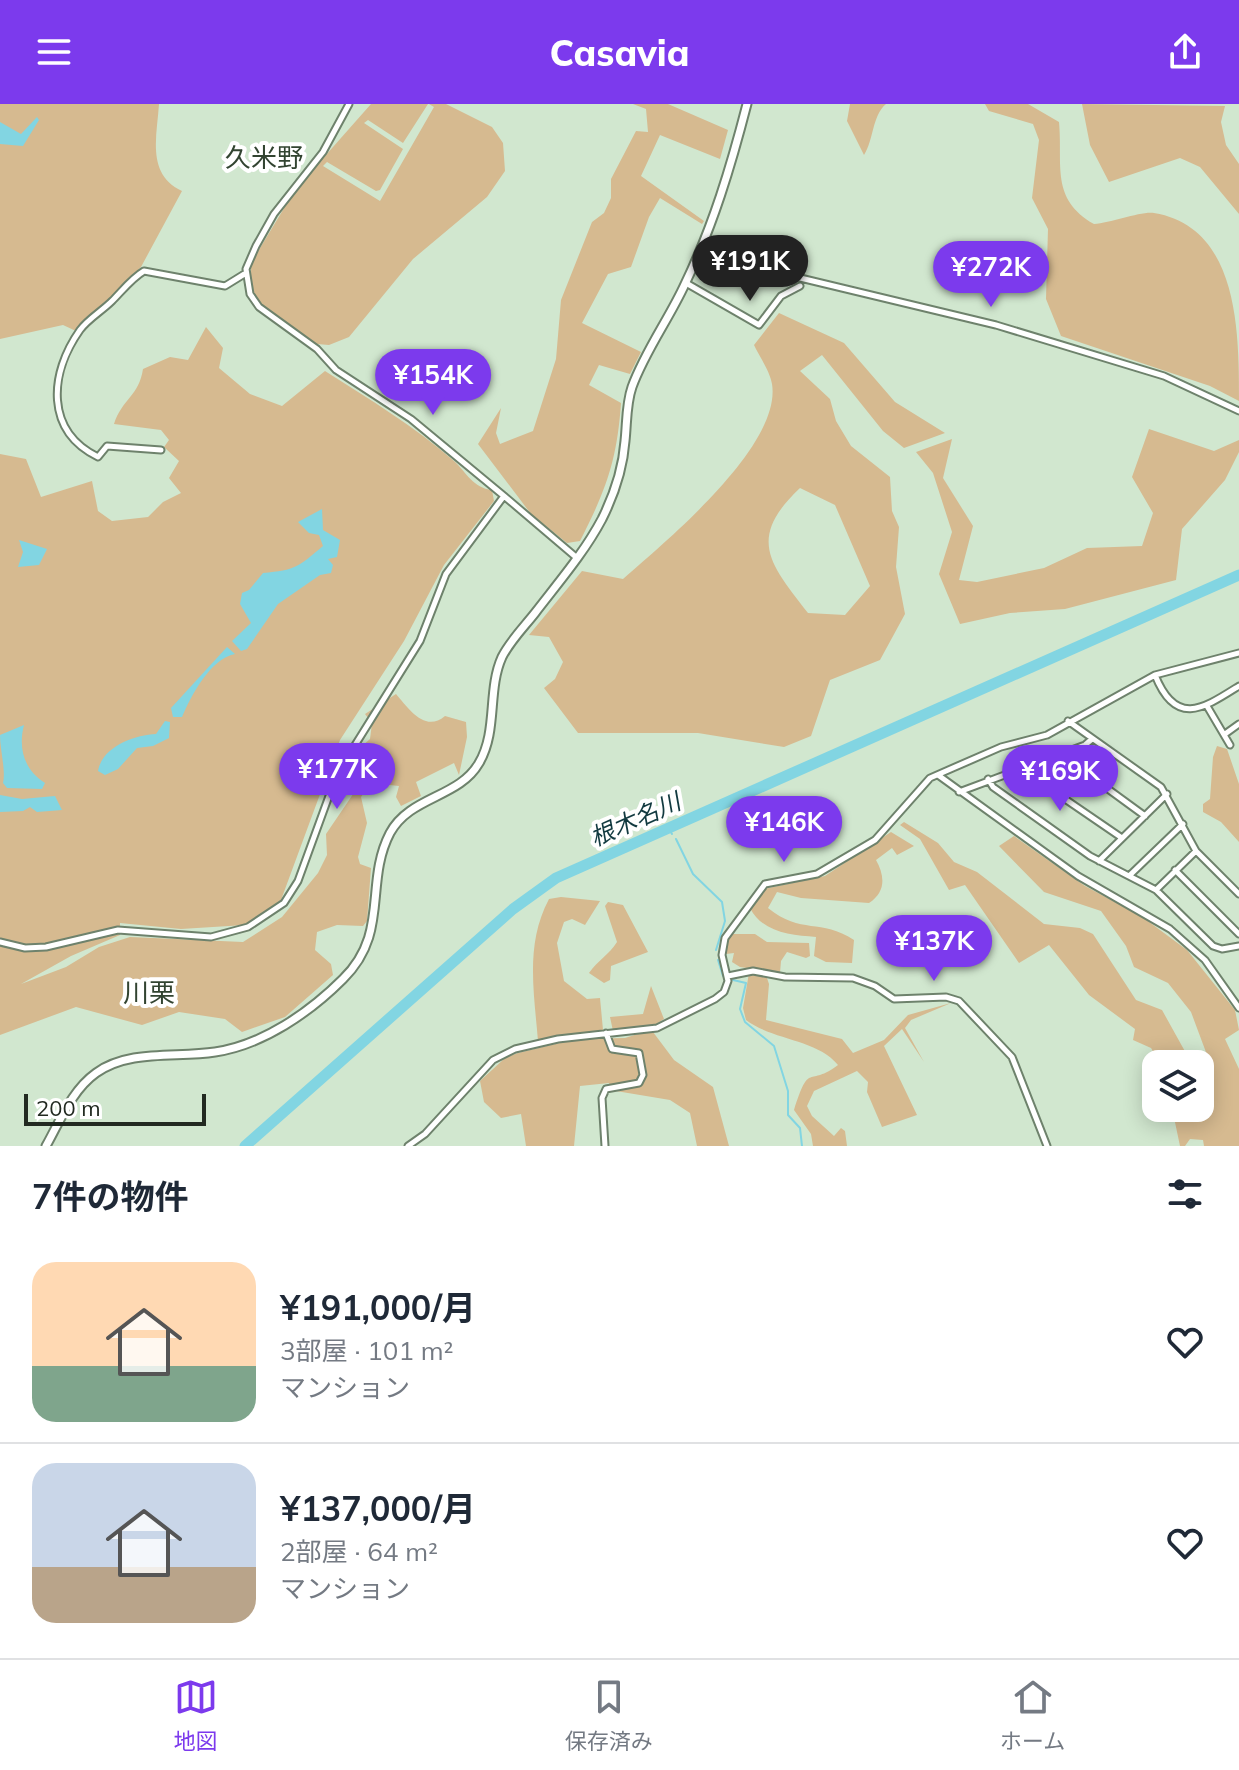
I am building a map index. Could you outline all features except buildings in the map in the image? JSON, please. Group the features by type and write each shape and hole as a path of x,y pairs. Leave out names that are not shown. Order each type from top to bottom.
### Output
{"street":[{"path":"349,104 323,152 274,214 250,257 246,273 250,294 259,307 317,349 349,380 411,419 577,558"},
{"path":"46,1146 81,1087 107,1066 133,1058 208,1053 245,1044 291,1020 341,981 359,962 371,937 383,850 396,824 415,806 460,783 479,763 487,743 495,666 577,558 602,518 618,480 633,384 686,283 704,240 729,174 747,104"},
{"path":"704,240 792,276 996,325 1164,376 1239,411"},
{"path":"161,450 107,446 98,457 72,440 62,422 59,402 60,369 66,354 83,326 140,273 225,286 246,273"},
{"path":"686,283 759,325 781,296 800,286"},
{"path":"0,942 25,948 46,947 118,930 211,937 248,927 284,903 298,881 337,774 420,641 446,574 504,496"},
{"path":"408,1146 425,1134 493,1060 506,1053 558,1039 657,1028 721,995 728,976 722,955 725,938 760,887 777,879 817,874 875,840 891,827 921,786 938,775 1001,747 1040,738 1155,675 1239,653"},
{"path":"1155,675 1163,693 1180,706 1193,711 1239,686"},
{"path":"1207,706 1230,745"},
{"path":"1068,721 1167,794 1196,851 1239,894"},
{"path":"1225,734 1239,724"},
{"path":"959,792 1092,739"},
{"path":"1060,754 1145,816"},
{"path":"1024,767 1027,773 1122,838"},
{"path":"938,775 1078,876 1170,929 1205,960 1239,1008"},
{"path":"988,779 993,787 1099,861 1156,890 1213,946 1222,949 1239,946"},
{"path":"1099,861 1167,794"},
{"path":"1129,876 1183,824"},
{"path":"1156,890 1196,851"},
{"path":"1175,870 1239,934"},
{"path":"728,976 753,971 785,977 853,978 875,986 894,999 946,997 959,1001 1012,1057 1047,1146"},
{"path":"605,1146 602,1098 606,1089 639,1083 643,1075 639,1053 612,1049 606,1033"}],"shaded area":[{"path":"0,104 159,104 158,164 171,184 182,191 141,267 76,331 63,325 0,339"},
{"path":"371,104 428,104 403,143 368,120 364,123 403,149 380,190 376,191 327,162 323,166 380,201 434,107 429,104 446,104 492,127 503,143 505,171 487,197 413,259 349,337 329,345 317,344 257,301 251,286 251,263 295,190"},
{"path":"633,104 668,104 728,130 720,159 660,135 641,176 704,221 702,224 660,198 649,217 631,267 608,274 582,323 641,352 630,374 599,365 589,385 621,403 619,423 609,475 597,506 580,541 567,543 531,514 478,444 501,408 496,433 500,444 533,431 556,359 561,300 592,222 604,213 611,198 611,179 636,131 648,132 646,109"},
{"path":"850,104 886,104 878,115 864,155 847,121"},
{"path":"985,104 1028,104 1059,122 1060,167 1065,192 1080,214 1094,224 1154,213 1182,222 1203,239 1218,260 1235,315 1239,401 1210,386 1061,336 1046,299 1048,229 1032,198 1039,140 1033,124 989,111"},
{"path":"1082,104 1225,106 1221,122 1226,145 1239,164 1239,214 1200,167 1180,158 1109,182 1090,145"},
{"path":"779,313 844,343 895,402 945,433 904,448 883,431 822,355 800,371 830,399 836,421 851,446 890,477 892,511 899,527 896,567 905,614 880,660 830,680 811,736 784,747 698,733 578,733 544,688 555,679 563,662 549,637 529,635 582,571 623,579 691,517 740,463 759,435 770,409 771,379 754,345","holes":["800,488 835,505 870,586 845,615 808,613 774,565 769,536 773,522"]},
{"path":"206,327 223,348 219,368 250,394 282,406 325,371 423,436 475,483 492,490 494,501 444,565 404,641 340,740 281,900 245,925 181,929 120,923 120,935 71,956 21,984 66,967 99,947 130,937 243,942 282,917 318,873 327,855 326,834 364,778 356,763 361,747 370,739 372,723 365,714 396,694 424,720 438,721 445,716 466,722 467,737 459,775 454,763 416,782 421,796 401,806 396,797 399,786 371,783 361,797 367,823 358,857 360,864 371,868 367,921 363,926 337,925 317,932 315,950 331,964 333,975 285,1017 242,1032 225,1019 179,1012 142,1025 76,1007 0,1035 0,454 26,459 41,497 92,481 98,511 112,521 148,517 163,502 181,493 169,478 179,461 164,447 169,440 161,430 114,424 138,385 143,369 170,357 188,360"},
{"path":"1149,429 1214,451 1239,440 1239,452 1225,480 1182,529 1176,580 1065,609 1010,613 960,624 939,574 952,532 933,473 916,452 952,439 943,478 973,526 959,580 977,582 1044,568 1087,548 1142,546 1153,513 1132,477"},
{"path":"1217,746 1227,749 1239,784 1239,842 1221,822 1203,812 1203,804 1210,799 1213,757"},
{"path":"904,822 938,843 954,862 977,872 1044,924 1080,928 1093,934 1136,1000 1162,1010 1184,1050 1152,1050 1133,1040 1135,1029 1089,995 1049,945 1019,963 965,885 949,890 920,839 900,825"},
{"path":"891,832 914,846 897,855 892,848 876,860 882,883 879,894 869,903 801,898 777,892 768,908 791,921 842,933 854,940 852,963 826,962 814,956 816,937 788,934 770,928 750,908 764,889 825,876"},
{"path":"1014,836 1085,886 1141,916 1187,950 1235,1010 1239,1030 1225,1039 1239,1069 1239,1146 1204,1146 1203,1140 1190,1139 1185,1146 1180,1146 1175,1122 1214,1122 1214,1050 1205,1050 1191,1012 1168,983 1134,967 1126,946 1101,911 1044,892 999,846"},
{"path":"561,897 600,901 585,925 572,919 564,922 557,943 564,981 587,999 600,998 603,1030 538,1041 533,986 534,951 541,916 549,899"},
{"path":"608,902 623,905 648,952 611,966 610,980 604,983 589,973 617,942 605,906"},
{"path":"733,934 755,934 767,942 809,943 810,956 806,958 787,952 781,961 780,973 740,967 732,962 734,953 726,954 727,940"},
{"path":"749,973 766,975 769,984 766,1020 842,1039 853,1053 884,1040 908,1015 951,1003 911,1020 905,1028 924,1062 902,1029 884,1046 917,1115 882,1127 867,1092 868,1082 857,1071 814,1091 807,1106 812,1116 834,1136 841,1128 845,1131 847,1146 813,1146 811,1134 794,1110 807,1080 838,1065 819,1050 746,1020 743,1008"},
{"path":"651,986 664,1019 656,1024 613,1031 610,1017 643,1014"},
{"path":"653,1032 674,1060 713,1087 729,1146 697,1146 690,1113 670,1100 610,1090 609,1083 580,1086 574,1146 526,1146 521,1114 501,1118 484,1102 480,1081 505,1058 576,1039 625,1038"}],"water":[{"path":"37,117 39,120 23,146 0,144 0,122 21,134"},
{"path":"322,509 323,530 340,540 337,557 328,559 333,565 331,573 320,575 278,604 247,649 241,651 232,641 251,623 240,604 242,593 249,590 263,573 296,566 323,546 319,535 309,533 298,522"},
{"path":"19,540 47,549 39,565 18,567 23,552"},
{"path":"227,647 235,654 217,663 196,689 182,717 173,717 171,708"},
{"path":"165,721 170,722 169,738 153,746 137,748 118,769 105,775 98,771 112,749 129,740 156,734"},
{"path":"24,725 24,758 32,772 45,783 42,789 7,788 3,783 0,735"},
{"path":"0,795 22,799 55,796 62,810 37,812 30,807 23,811 0,812"}],"waterway":[{"name":"根木名川","path":"245,1146 513,909 556,878 1239,575"},
{"name":"根木名川","path":"669,829 672,834"},
{"path":"676,839 693,874 722,902 725,921 716,950"},
{"path":"718,960 723,976"},
{"path":"733,980 746,983 740,1009 745,1022 774,1046 788,1091 788,1115 800,1128 802,1146"}],"district":[{"name":"久米野","path":"264,157"},
{"name":"川栗","path":"149,992"}]}
